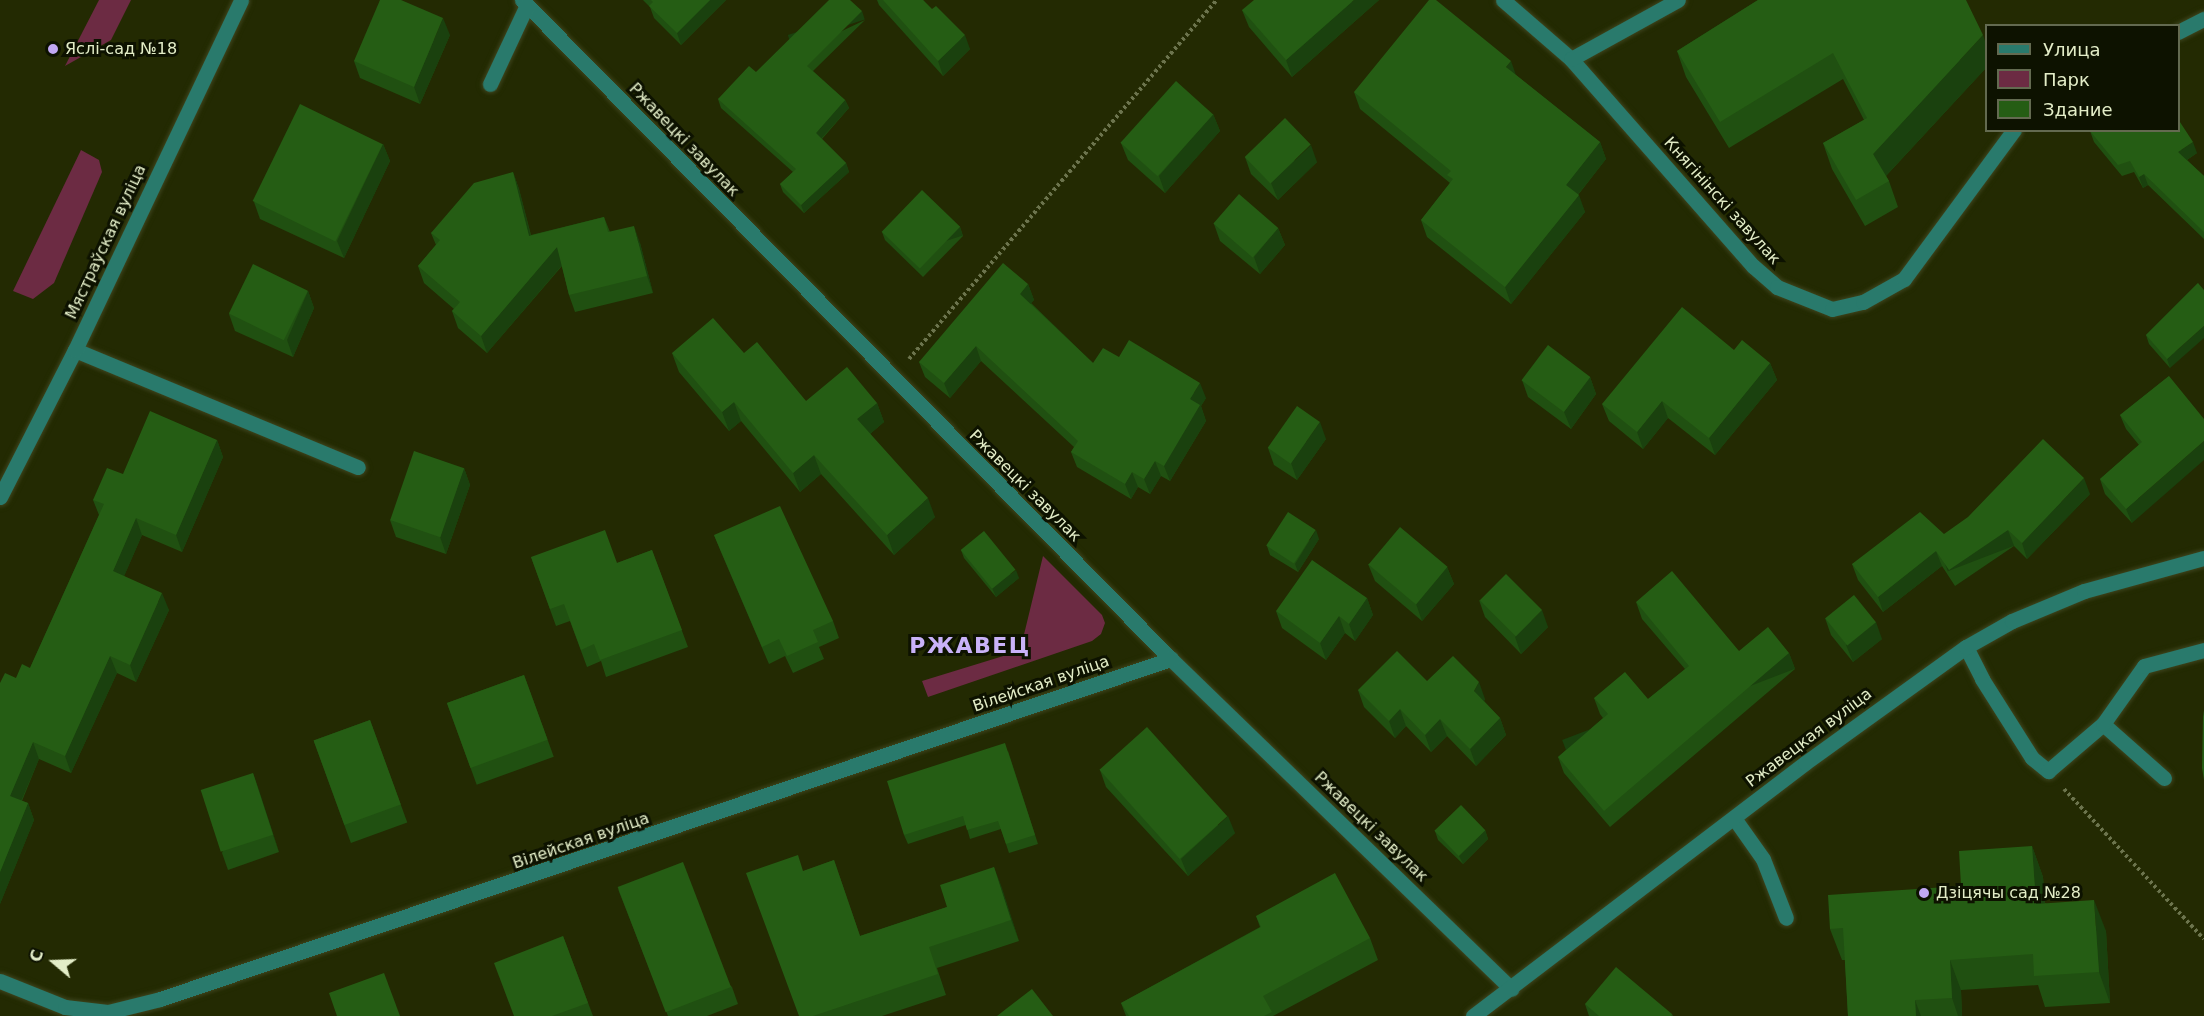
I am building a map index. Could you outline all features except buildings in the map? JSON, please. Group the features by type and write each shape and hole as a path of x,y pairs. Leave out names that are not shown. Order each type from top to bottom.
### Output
{"street":[{"name":"Мястраўская вуліца","path":"0,497 75,350 241,0"},
{"name":"Княгінінскі завулак","path":"1503,0 1570,59 1753,266 1776,286 1832,309 1863,302 1904,279 2013,132"},
{"path":"1570,59 1678,0"},
{"path":"490,84 524,3"},
{"name":"Ржавецкі завулак","path":"524,3 1171,659 1511,989"},
{"path":"2180,31 2204,19"},
{"path":"75,350 358,467"},
{"name":"Ржавецкая вуліца","path":"1473,1016 1897,694 1966,647 2012,621 2084,591 2204,558"},
{"path":"1966,647 1982,679 2032,758 2048,771 2103,724 2144,666 2204,650"},
{"name":"Вілейская вуліца","path":"0,981 65,1007 97,1011 108,1012 160,999 1171,659"},
{"path":"2103,724 2164,778"},
{"path":"1734,818 1763,860 1786,918"}],"path":[{"path":"892,378 1217,0"},
{"path":"2048,771 2204,939"}],"green space":[{"path":"99,0 131,0 111,40 65,66"},
{"path":"81,150 99,160 102,172 54,283 33,299 13,291"},
{"path":"1043,556 1102,615 1105,623 1101,634 1092,641 928,697 922,681 1020,651"}],"place":[{"name":"Яслі-сад №18","path":"53,49"},
{"name":"Дзіцячы сад №28","path":"1924,893"}],"district":[{"name":"РЖАВЕЦ","path":"970,646"}]}
